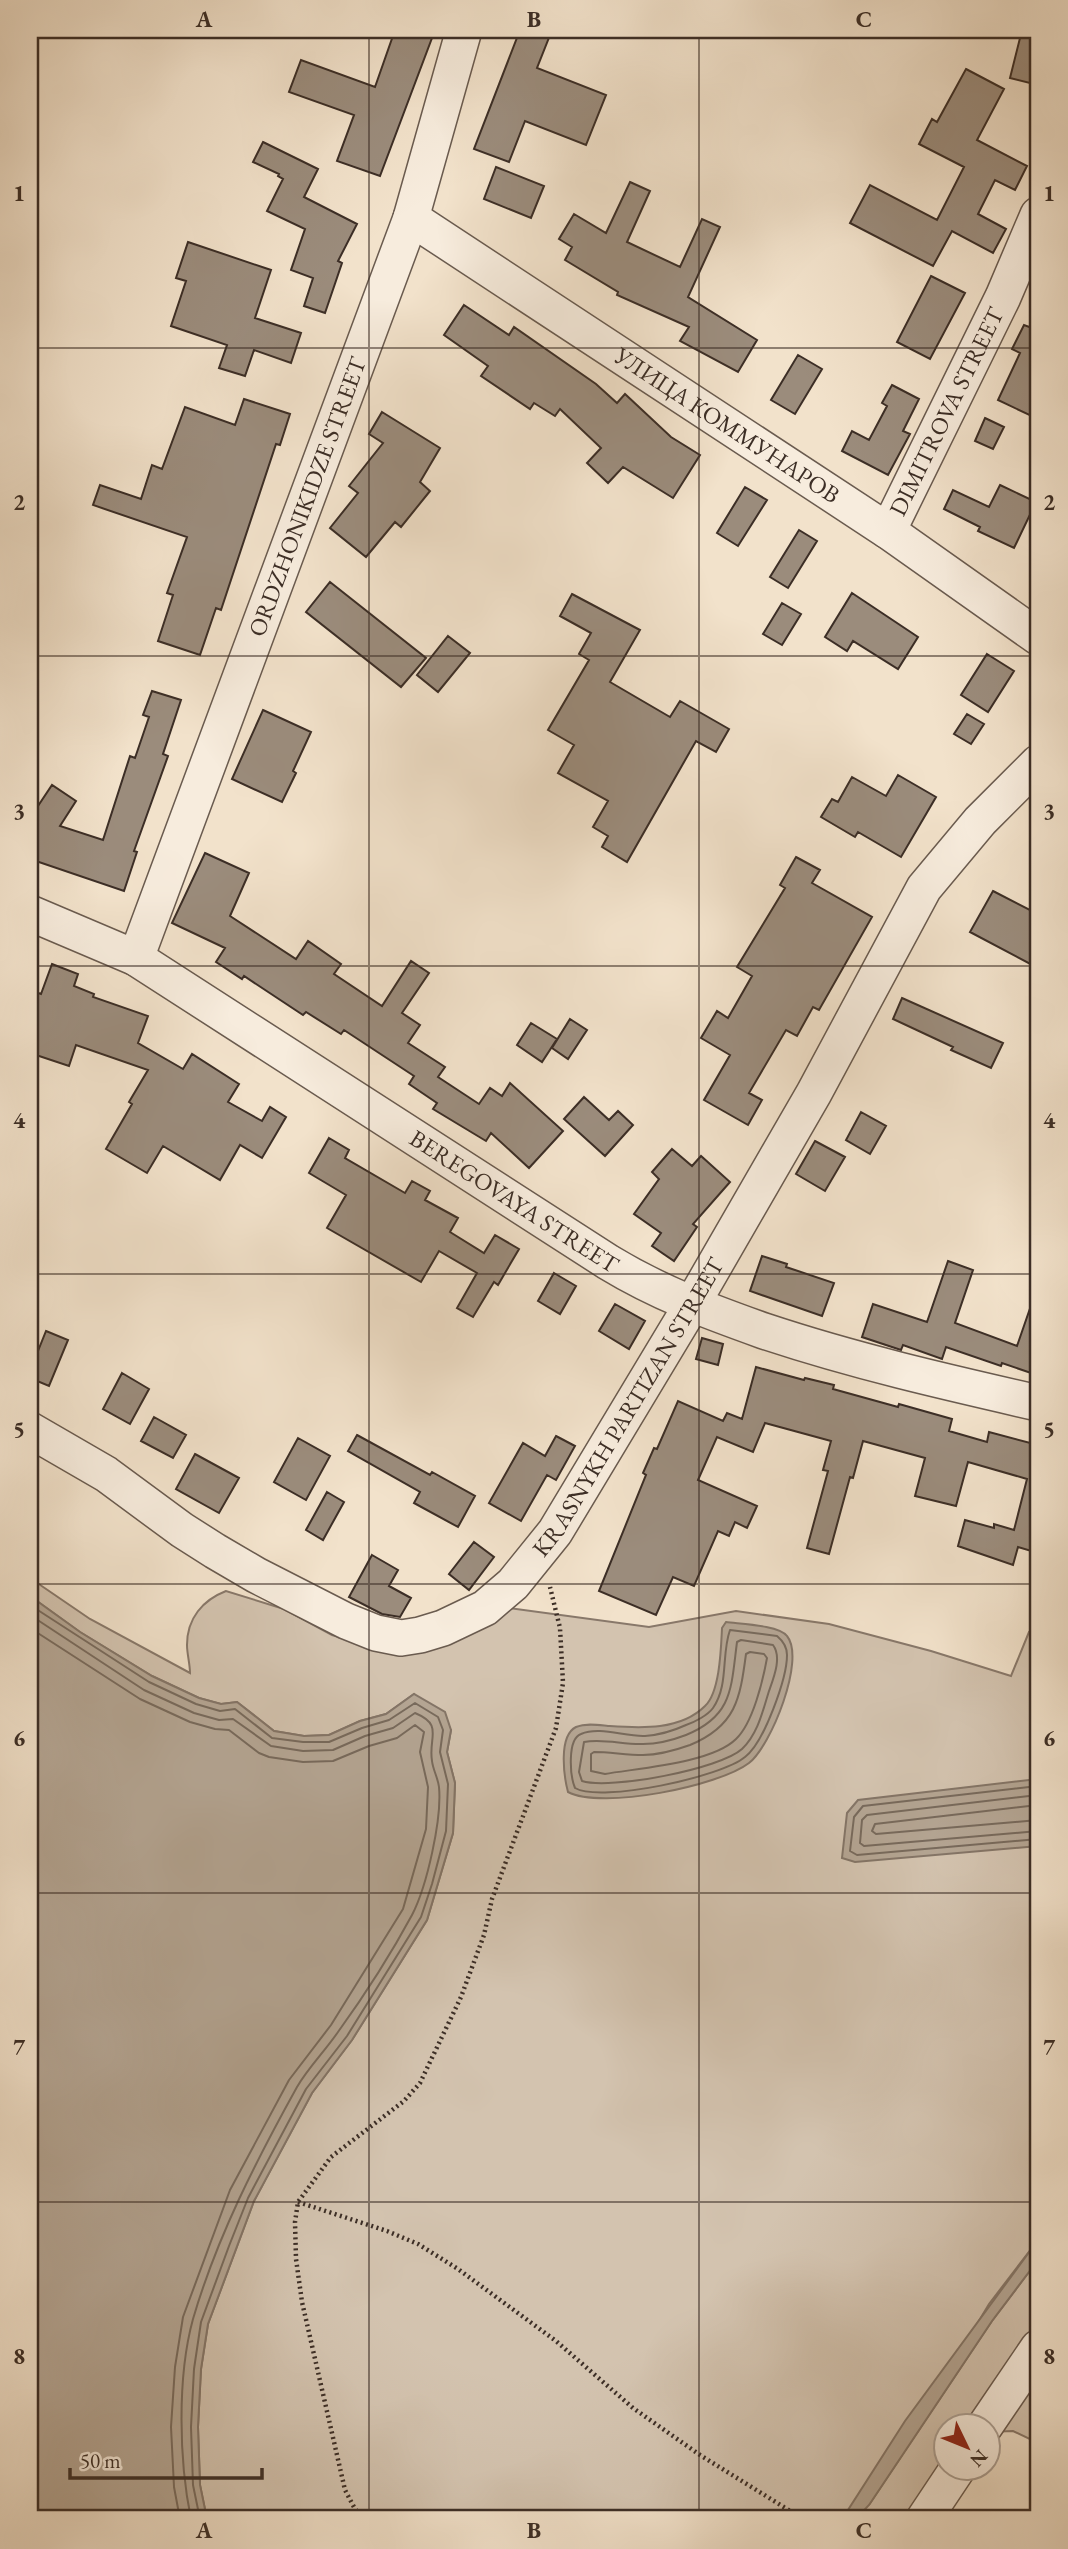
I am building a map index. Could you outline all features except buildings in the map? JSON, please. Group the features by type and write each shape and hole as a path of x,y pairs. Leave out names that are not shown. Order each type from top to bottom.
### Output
{"street":[{"name":"ORDZHONIKIDZE STREET","path":"136,958 411,218 464,30"},
{"name":"DIMITROVA STREET","path":"888,531 1003,297 1038,215"},
{"name":"УЛИЦА КОММУНАРОВ","path":"411,218 888,531 1038,637"},
{"name":"KRASNYKH PARTIZAN STREET","path":"30,1430 97,1468 215,1552 346,1621 376,1633 401,1638 421,1635 443,1628 485,1608 513,1584 549,1541 691,1306 814,1093 925,888 979,821 1038,763"},
{"name":"BEREGOVAYA STREET","path":"30,913 136,958 608,1262 657,1290 691,1306 841,1355 1038,1404"},
{"path":"995,2412 1038,2348"},
{"path":"924,2519 949,2482"}],"path":[{"path":"365,2519 355,2509 345,2490 302,2302 296,2259 295,2222 298,2202 310,2182 331,2157 404,2101 420,2083 461,1997 484,1935 492,1899 556,1728 563,1683 560,1628 550,1591 549,1541"},
{"path":"298,2202 387,2231 418,2244 458,2269 556,2341 633,2408 700,2455 803,2519"}],"shaded area":[{"path":"30,1578 90,1619 190,1673 187,1645 193,1618 210,1599 226,1591 284,1609 332,1635 388,1651 509,1608 649,1627 736,1611 829,1624 1011,1676 1029,1632 1038,1625 1038,2240 989,2304 869,2505 992,2321 1038,2260 1038,2443 1013,2431 1002,2431 1002,2412 932,2412 933,2482 909,2519 207,2519 200,2485 198,2427 201,2369 208,2324 254,2201 312,2093 352,2040 427,1920 453,1833 455,1783 447,1752 451,1730 414,1694 386,1714 360,1721 329,1735 304,1736 274,1731 237,1702 221,1704 199,1698 152,1676 80,1632 30,1596"}],"water":[{"path":"30,1596 80,1632 152,1676 199,1698 221,1704 237,1702 274,1731 304,1736 329,1735 360,1721 386,1714 414,1694 445,1712 451,1730 447,1752 455,1783 453,1833 427,1920 352,2040 312,2093 254,2201 208,2324 201,2369 198,2427 200,2485 207,2519 30,2519"},
{"path":"726,1622 776,1629 787,1636 792,1647 789,1682 783,1702 758,1754 734,1772 660,1793 606,1798 584,1797 568,1792 564,1767 565,1748 570,1732 576,1727 672,1724 695,1714 705,1706 717,1680 722,1628"},
{"path":"1038,1779 1038,1846 855,1862 842,1858 847,1813 858,1800"},
{"path":"1038,2240 1038,2260 992,2321 869,2505 857,2518 850,2519 848,2510 905,2421"}]}
